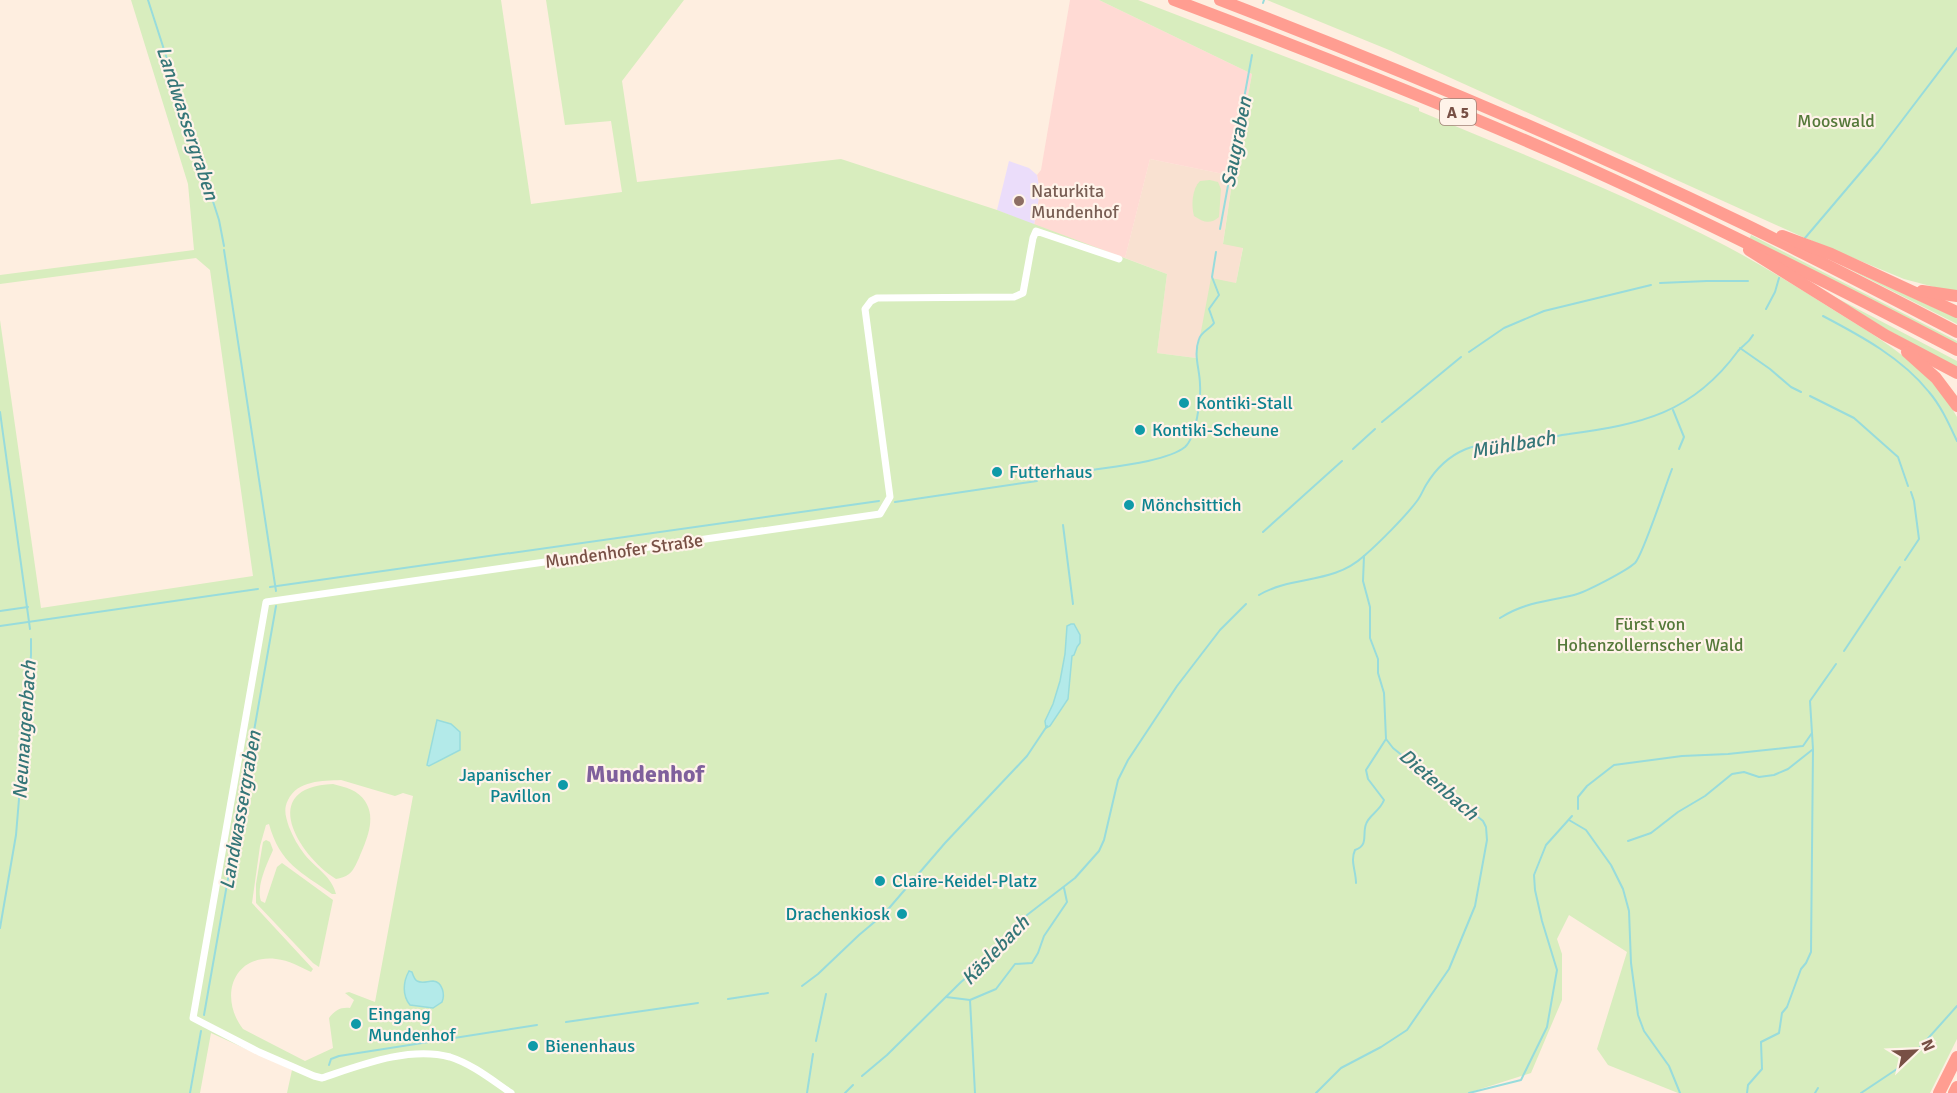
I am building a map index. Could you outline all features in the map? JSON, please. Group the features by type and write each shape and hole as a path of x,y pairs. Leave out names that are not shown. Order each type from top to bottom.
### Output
{"highway":[{"name":"A 5","path":"1174,0 1410,91 1562,156 1713,226 1957,350"},
{"name":"A 5","path":"1220,0 1476,103 1741,222 1957,332"},
{"path":"1741,222 1831,254 1957,312"},
{"path":"1713,226 1769,264 1885,334 1957,373"},
{"path":"1912,290 1957,296"},
{"path":"1885,334 1936,378 1957,406"},
{"path":"1939,1093 1957,1057"},
{"path":"1954,1093 1957,1087"}],"street":[{"name":"Mundenhofer Straße","path":"511,1093 465,1063 450,1057 429,1054 384,1060 322,1078 259,1052 193,1018 266,602 880,514 890,497 865,309 871,301 877,298 1014,297 1023,293 1032,238 1036,231 1119,259"}],"shaded area":[{"path":"1070,0 1099,0 1252,74 1233,176 1150,159 1125,258 1034,225 1040,192 1037,175 1041,170"},
{"path":"1150,159 1233,176 1223,243 1243,247 1236,283 1214,282 1196,358 1157,353 1167,274 1125,258"},
{"name":"Naturkita Mundenhof","path":"1009,161 1029,168 1037,175 1040,192 1034,225 997,210"}],"green space":[{"name":"Fürst von Hohenzollernscher Wald","path":"131,0 501,0 531,204 622,192 611,121 565,125 546,0 684,0 622,81 637,182 841,159 997,210 1167,274 1157,353 1196,358 1211,278 1236,283 1243,248 1223,244 1252,74 1099,0 1138,0 1419,108 1419,111 1613,192 1726,246 1868,331 1902,355 1933,383 1957,417 1957,1039 1930,1093 1678,1093 1608,1065 1597,1049 1627,952 1569,915 1557,939 1562,954 1562,1000 1531,1073 1468,1093 287,1093 292,1070 211,1033 200,1093 0,1093 0,320 41,608 253,576 210,270 196,258 0,284 0,275 194,250 188,184","holes":["341,780 395,796 403,793 413,796 375,1002 349,992 345,993 354,1000 350,1008 338,1010 329,1018 333,1048 305,1061 243,1029 232,1004 231,992 234,980 249,963 261,959 276,959 290,962 311,972 313,969 252,903 260,846 266,825 269,824 279,849 293,866 332,894 336,894 327,878 305,855 289,827 286,807 292,793 311,783"]},
{"name":"Mooswald","path":"1267,0 1957,0 1957,293 1904,279 1805,238 1389,50"},
{"path":"1200,181 1218,182 1221,189 1219,217 1206,222 1194,216 1193,197"},
{"path":"1751,235 1957,341 1957,346 1749,240"},
{"path":"1843,266 1957,318 1957,324"},
{"path":"1831,295 1957,361 1957,368 1886,329"},
{"path":"333,784 359,794 365,801 370,815 367,837 355,867 347,875 336,879 322,868 298,839 292,824 291,809 296,797 310,788"},
{"path":"266,840 270,842 273,850 261,882 261,901 265,903 277,867 282,863 333,900 319,967 256,903 256,884 263,842"}],"water":[{"path":"1074,624 1080,635 1080,643 1072,656 1068,699 1050,726 1046,728 1045,721 1060,681 1067,626"},
{"path":"437,720 451,724 460,732 460,750 429,766 427,765"},
{"path":"409,971 417,981 433,981 439,984 443,993 442,1002 433,1008 410,1005 404,988"}],"waterway":[{"name":"Landwassergraben","path":"148,0 219,220 224,246"},
{"name":"Mühlbach","path":"1805,238 1878,152 1957,48"},
{"name":"Saugraben","path":"1220,229 1252,55"},
{"name":"Landwassergraben","path":"224,250 276,591"},
{"path":"1086,471 1165,457 1185,447 1189,442 1195,427 1200,400 1197,345 1202,334 1214,323 1209,309 1219,295 1212,277 1216,252"},
{"name":"Mühlbach","path":"1766,309 1779,278"},
{"path":"1660,283 1748,281"},
{"path":"1469,352 1504,328 1544,311 1651,285"},
{"path":"1823,316 1894,358 1918,380 1933,397 1957,441"},
{"name":"Mühlbach","path":"1259,595 1285,585 1339,572 1352,565 1370,551 1399,522 1417,501 1438,469 1460,452 1483,445 1542,439 1619,426 1663,412 1702,389 1753,335"},
{"path":"1740,348 1801,392"},
{"path":"1382,422 1461,357"},
{"path":"1810,396 1854,418 1898,457 1908,486"},
{"path":"1673,410 1684,437 1679,449"},
{"name":"Neunaugenbach","path":"0,412 30,629"},
{"path":"1353,449 1375,429"},
{"path":"1263,532 1342,461"},
{"path":"1500,618 1527,606 1580,593 1615,576 1635,563 1649,534 1672,469"},
{"path":"895,502 1037,481"},
{"path":"1905,560 1919,539 1911,492"},
{"path":"270,587 879,501"},
{"path":"1063,525 1073,604"},
{"name":"Dietenbach","path":"1316,1093 1341,1068 1407,1030 1449,969 1475,906 1487,840 1483,821 1393,748 1386,739 1384,693 1378,673 1378,659 1370,638 1370,607 1363,581 1364,556"},
{"path":"1844,651 1900,567"},
{"path":"0,626 258,589"},
{"name":"Käslebach","path":"862,1076 887,1055 961,982 1001,948 1013,936 1027,915 1075,878 1099,851 1104,840 1118,780 1128,760 1177,686 1220,630 1246,604"},
{"name":"Landwassergraben","path":"204,1015 276,606"},
{"path":"0,611 28,607"},
{"name":"Neunaugenbach","path":"0,928 16,835 31,639"},
{"path":"1747,1093 1748,1085 1762,1069 1761,1042 1779,1033 1782,1013 1787,1007 1801,969 1811,952 1813,749 1810,701 1836,664"},
{"path":"802,986 884,914 945,843 1027,756 1047,726"},
{"path":"1578,809 1578,797 1587,786 1614,765 1682,756 1803,746 1812,733"},
{"path":"1356,883 1353,862 1355,850 1364,842 1367,821 1384,800 1368,779 1366,770 1386,739"},
{"path":"1628,841 1651,833 1678,812 1705,796 1732,774 1744,772 1759,777 1774,775 1788,769 1812,750"},
{"path":"1469,1093 1521,1080 1547,1027 1557,970 1542,921 1534,875 1546,845 1572,816"},
{"path":"1569,820 1586,830 1611,865 1623,889 1629,911 1631,963 1638,1015 1644,1031 1669,1066 1680,1093"},
{"name":"Mühlbach","path":"946,997 970,1000 996,989 1015,964 1032,963 1044,936 1067,902 1064,888"},
{"path":"728,999 768,993"},
{"path":"816,1041 826,994"},
{"path":"970,1000 975,1093"},
{"path":"566,1022 698,1003"},
{"path":"1861,1093 1906,1063 1957,1006"},
{"path":"329,1065 331,1059 339,1056 537,1025"},
{"name":"Landwassergraben","path":"190,1093 201,1031"},
{"path":"807,1093 813,1054"},
{"name":"Käslebach","path":"845,1093 853,1085"},
{"path":"1815,1093 1818,1088"}],"place":[{"name":"Naturkita Mundenhof","path":"1019,201"},
{"name":"Kontiki-Stall","path":"1184,403"},
{"name":"Kontiki-Scheune","path":"1140,430"},
{"name":"Futterhaus","path":"997,472"},
{"name":"Mönchsittich","path":"1129,505"},
{"name":"Japanischer Pavillon","path":"563,785"},
{"name":"Claire-Keidel-Platz","path":"880,881"},
{"name":"Drachenkiosk","path":"902,914"},
{"name":"Eingang Mundenhof","path":"356,1024"},
{"name":"Bienenhaus","path":"533,1046"}],"district":[{"name":"Mundenhof","path":"645,774"}]}
